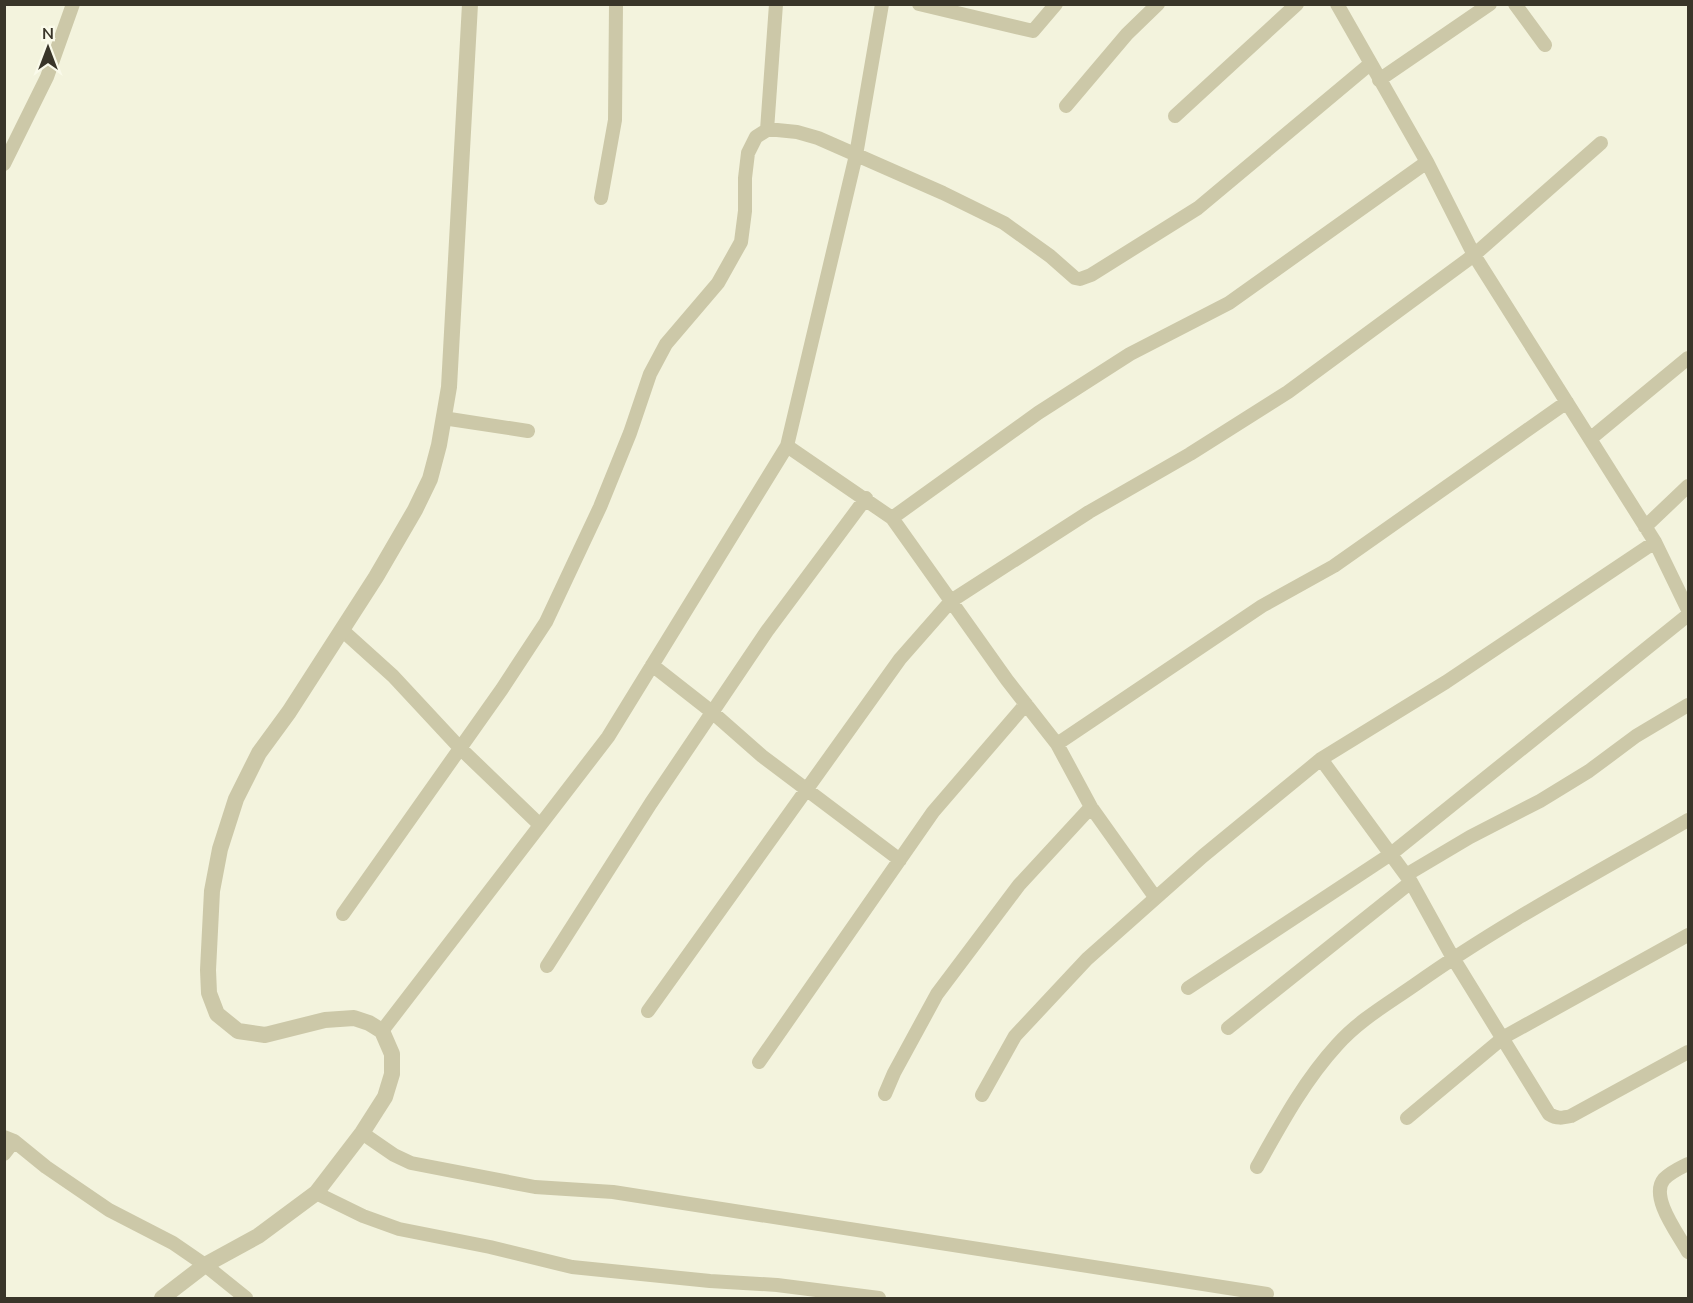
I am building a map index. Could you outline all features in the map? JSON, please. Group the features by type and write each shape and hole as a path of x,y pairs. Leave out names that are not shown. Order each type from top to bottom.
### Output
{"street":[{"path":"4,164 47,77 73,4"},
{"path":"162,1299 205,1265 258,1236 316,1193 362,1133 385,1097 392,1074 392,1054 382,1031 369,1023 354,1018 325,1020 265,1035 238,1031 217,1014 209,993 208,970 212,891 220,849 236,799 259,753 289,712 376,577 425,489 439,445 448,387 453,330 470,4"},
{"path":"602,198 615,120 616,4"},
{"path":"767,130 776,4"},
{"path":"382,1031 608,737 788,446 856,155 882,4"},
{"path":"919,4 1033,31 1056,4"},
{"path":"1066,106 1127,34 1158,4"},
{"path":"1174,116 1297,4"},
{"path":"1337,4 1427,162 1474,255 1655,542 1689,609"},
{"path":"1379,80 1490,4"},
{"path":"1515,4 1545,45"},
{"path":"343,914 502,689 546,622 600,507 630,433 650,374 666,344 718,283 741,242 748,153 756,137 767,130 796,132 818,138 943,193 1004,224 1050,256 1074,278 1080,279 1091,275 1198,208 1370,64"},
{"path":"648,1011 900,659 951,601 1089,512 1190,454 1288,392 1474,255 1601,143"},
{"path":"892,518 1038,413 1130,354 1229,303 1427,162"},
{"path":"1590,439 1689,358"},
{"path":"1057,744 1262,606 1334,566 1567,402"},
{"path":"443,418 528,431"},
{"path":"788,446 892,518 1057,744 1091,807 1155,897"},
{"path":"1645,527 1689,486"},
{"path":"547,966 651,803 767,631 866,498"},
{"path":"981,1095 1015,1036 1087,959 1155,897 1321,759 1446,682 1655,542"},
{"path":"1188,988 1390,854 1689,615"},
{"path":"342,630 393,676 460,748 540,825"},
{"path":"652,665 712,712 762,756 900,860"},
{"path":"759,1062 933,812 1026,704"},
{"path":"1228,1028 1408,878 1470,837 1540,801 1589,771 1636,736 1689,705"},
{"path":"1321,759 1408,878 1453,958 1504,1037 1549,1114 1562,1118 1571,1116 1689,1052"},
{"path":"885,1094 937,993 1019,885 1091,807"},
{"path":"1257,1167 1293,1103 1338,1044 1364,1020 1453,958 1689,820"},
{"path":"1407,1118 1504,1037 1689,935"},
{"path":"362,1133 411,1164 525,1185 613,1192 1267,1294"},
{"path":"4,1154 9,1139 109,1210 173,1243 205,1265 246,1299"},
{"path":"1689,1164 1663,1180 1659,1190 1660,1202 1689,1252"},
{"path":"316,1193 363,1216 399,1229 490,1247 572,1267 710,1281 777,1285 879,1299"}]}
